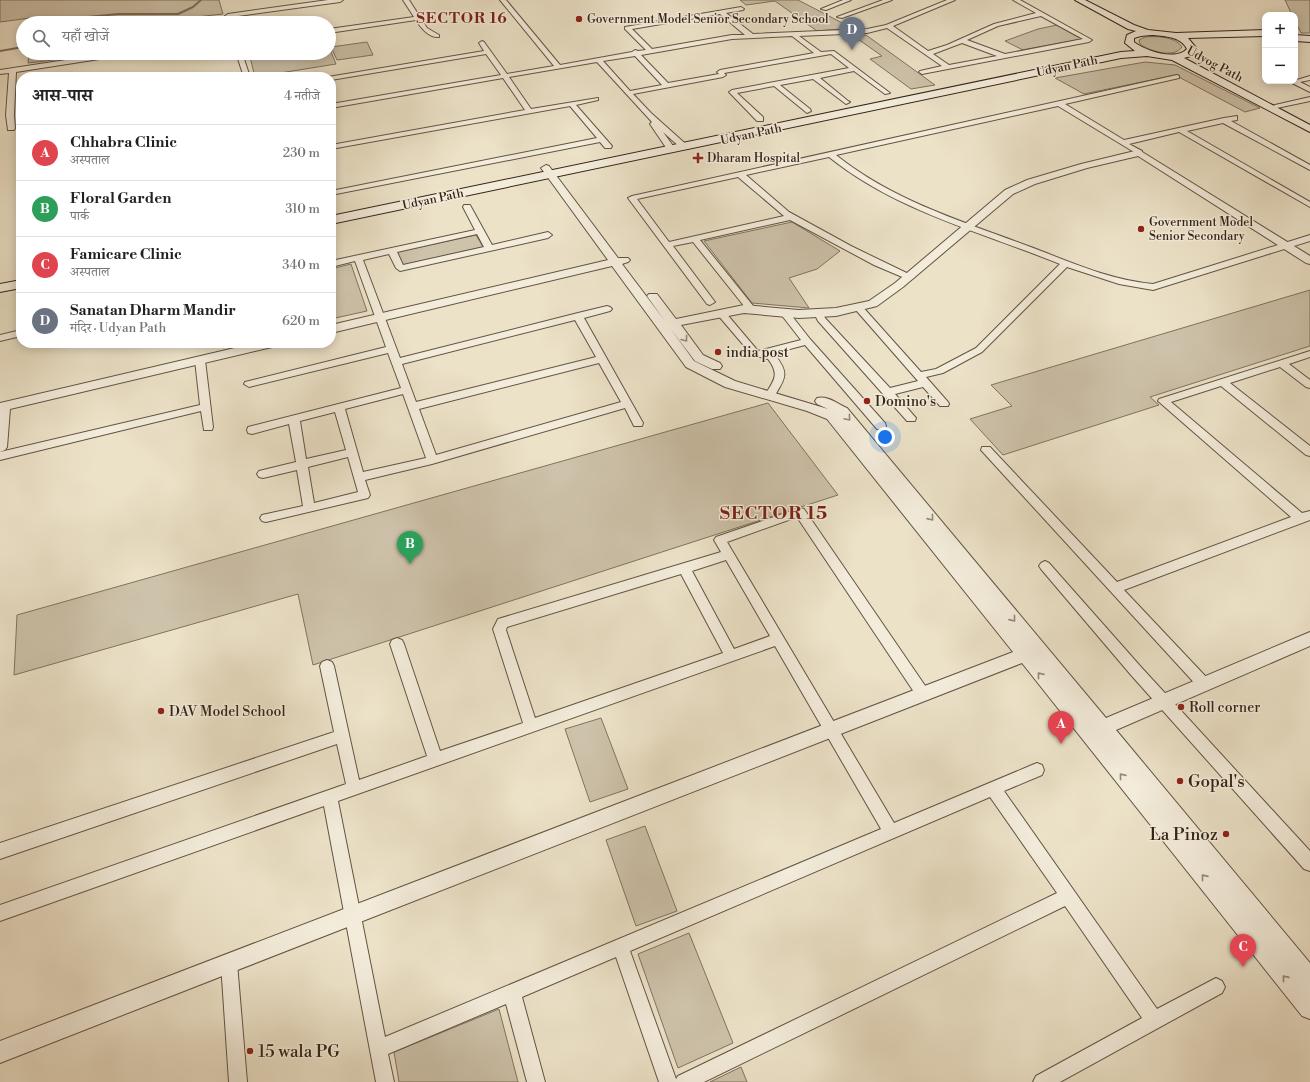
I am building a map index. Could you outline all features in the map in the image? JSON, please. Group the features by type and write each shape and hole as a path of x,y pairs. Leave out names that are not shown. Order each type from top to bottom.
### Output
{"main road":[{"path":"1070,0 1129,32 1131,40 1147,53 1172,56 1188,54 1192,49 1189,43"},
{"path":"1079,0 1131,27 1151,32 1173,36 1262,34"},
{"name":"Udyan Path","path":"336,213 554,176 571,176 577,170 669,148 1116,51 1139,33 1151,32"},
{"path":"1173,36 1189,43 1222,37 1262,34"},
{"path":"1298,36 1310,37"},
{"name":"Udyan Path","path":"683,145 1121,55 1147,53"},
{"name":"Udyog Path","path":"1188,54 1200,64 1310,124"},
{"name":"Udyog Path","path":"1172,56 1310,129"},
{"name":"Udyan Path","path":"336,219 554,176 669,148"},
{"path":"0,281 16,278"},
{"path":"0,288 16,285"}],"street":[{"path":"228,16 340,0"},
{"path":"406,0 425,29 437,36"},
{"path":"502,0 558,66"},
{"path":"834,0 840,3"},
{"path":"824,9 848,0"},
{"path":"840,17 889,0"},
{"path":"336,105 635,52 732,37 867,31 888,26 940,1 952,0"},
{"path":"922,72 1089,40 1016,0"},
{"path":"650,50 627,28 741,9"},
{"path":"721,12 751,36"},
{"path":"928,53 996,25 1041,14"},
{"path":"336,30 418,18"},
{"path":"888,26 948,67"},
{"path":"794,35 819,54"},
{"path":"962,40 1004,56"},
{"path":"482,43 528,111"},
{"path":"336,77 488,52"},
{"path":"635,52 667,86"},
{"path":"760,119 732,92 732,83 720,72 832,52 887,93"},
{"path":"598,59 648,115 669,148"},
{"path":"0,72 79,60"},
{"path":"241,60 245,72"},
{"path":"629,93 667,86 732,83 775,84 854,69"},
{"path":"11,128 13,70"},
{"path":"814,76 846,102"},
{"path":"710,302 632,198 1177,77"},
{"path":"1310,78 1293,82 1310,90"},
{"path":"775,84 807,110"},
{"path":"336,146 596,99"},
{"path":"1277,106 1310,99"},
{"path":"1059,103 1310,261"},
{"path":"572,104 608,146"},
{"path":"648,115 683,145"},
{"path":"1122,143 1234,118"},
{"path":"1224,120 1310,168"},
{"path":"1180,130 1310,205"},
{"path":"336,192 602,139"},
{"path":"668,325 744,309 819,313 836,312 873,304 910,276 1009,192 1031,182 1084,166 1139,153"},
{"path":"830,154 861,177 897,197 930,212 1102,277 1134,286 1153,287 1310,238"},
{"path":"740,174 764,196 792,217 860,254 910,276"},
{"path":"554,176 668,325 690,364 730,384 772,391 832,416 1032,652 1096,731 1310,1008"},
{"path":"467,207 489,248"},
{"path":"668,245 792,217"},
{"path":"336,263 480,231"},
{"path":"392,250 400,268 548,234"},
{"path":"695,239 751,310"},
{"path":"358,258 432,460"},
{"path":"336,328 620,261"},
{"path":"888,392 922,380 979,350 1066,263"},
{"path":"858,307 944,404"},
{"path":"396,362 607,309"},
{"path":"785,312 807,341 881,426"},
{"path":"819,313 821,319 911,418"},
{"path":"722,314 754,353 771,357 780,370 780,378 772,391"},
{"path":"578,316 638,423"},
{"path":"0,338 16,334"},
{"path":"757,354 807,341"},
{"path":"0,447 2,407 251,348"},
{"path":"249,384 391,349"},
{"path":"1305,517 1163,401 1310,354"},
{"path":"412,407 602,359"},
{"path":"200,360 208,427"},
{"path":"1281,363 1310,384"},
{"path":"1222,382 1310,452"},
{"path":"252,430 406,390"},
{"path":"360,477 432,460 628,404"},
{"path":"0,456 205,407"},
{"path":"266,518 364,495 339,407"},
{"path":"294,419 309,509"},
{"path":"986,450 1204,684"},
{"path":"263,474 352,452"},
{"path":"891,832 720,540 800,512 923,694"},
{"path":"1115,588 1305,517"},
{"path":"531,726 499,630 502,623 728,555"},
{"path":"1045,566 1164,702 1310,862"},
{"path":"684,568 732,656"},
{"path":"0,914 778,639"},
{"path":"1096,731 1310,639"},
{"path":"397,644 436,760"},
{"path":"0,1052 1032,652"},
{"path":"327,666 354,789"},
{"path":"1096,731 1310,980"},
{"path":"0,851 342,736"},
{"path":"379,1049 1037,770"},
{"path":"993,788 1155,1021"},
{"path":"330,797 385,1082"},
{"path":"684,1082 1068,896"},
{"path":"620,946 668,1082"},
{"path":"229,963 238,1082"},
{"path":"1042,1082 1216,987"},
{"path":"512,993 536,1082"}],"shaded area":[{"path":"0,0 219,0 223,14 205,16 16,16 16,20 0,22"},
{"path":"740,0 798,0 852,28 817,31 775,1 746,5"},
{"path":"1285,0 1310,0 1310,33 1301,33 1298,27 1298,12 1291,12"},
{"path":"1057,25 1082,39 1023,50 1005,41 1038,29"},
{"path":"866,35 935,85 911,89 870,59 882,56 855,37"},
{"path":"1145,37 1170,39 1179,43 1182,47 1173,53 1161,53 1140,44 1139,40"},
{"path":"367,42 373,55 337,60 336,46"},
{"path":"28,60 54,60 28,63"},
{"path":"251,60 334,60 336,64 286,72 254,72"},
{"path":"1145,62 1175,65 1260,108 1245,112 1175,75 1084,94 1055,78"},
{"path":"792,222 840,251 817,269 789,278 809,308 752,303 704,241"},
{"path":"476,235 483,247 403,265 397,252"},
{"path":"351,264 367,311 336,318 336,268"},
{"path":"1310,290 1310,346 1150,397 1159,405 1003,455 970,419 1012,406 991,385"},
{"path":"768,403 838,495 313,665 298,594 14,675 17,615"},
{"path":"601,718 628,789 590,802 565,729"},
{"path":"645,826 677,911 636,926 606,840"},
{"path":"689,933 733,1043 678,1068 638,954"},
{"path":"499,1009 518,1082 399,1082 394,1052"},
{"path":"741,1067 747,1082 710,1082"}],"waterway":[{"path":"98,16 118,14 178,14 193,7 201,0"},
{"path":"0,51 16,48"}],"place":[{"name":"Government Model Senior Secondary School","path":"579,19"},
{"name":"Sanatan Dharm Mandir","path":"852,50"},
{"name":"Dharam Hospital","path":"698,158"},
{"name":"Government Model Senior Secondary","path":"1141,229"},
{"name":"india post","path":"718,352"},
{"name":"Domino's","path":"867,401"},
{"name":"Floral Garden","path":"410,564"},
{"name":"Roll corner","path":"1181,707"},
{"name":"DAV Model School","path":"161,711"},
{"name":"Chhabra Clinic","path":"1061,744"},
{"name":"Gopal's","path":"1180,781"},
{"name":"La Pinoz","path":"1226,834"},
{"name":"Famicare Clinic","path":"1243,967"},
{"name":"15 wala PG","path":"250,1051"}],"district":[{"name":"SECTOR 16","path":"462,18"},
{"name":"SECTOR 15","path":"774,513"}]}
